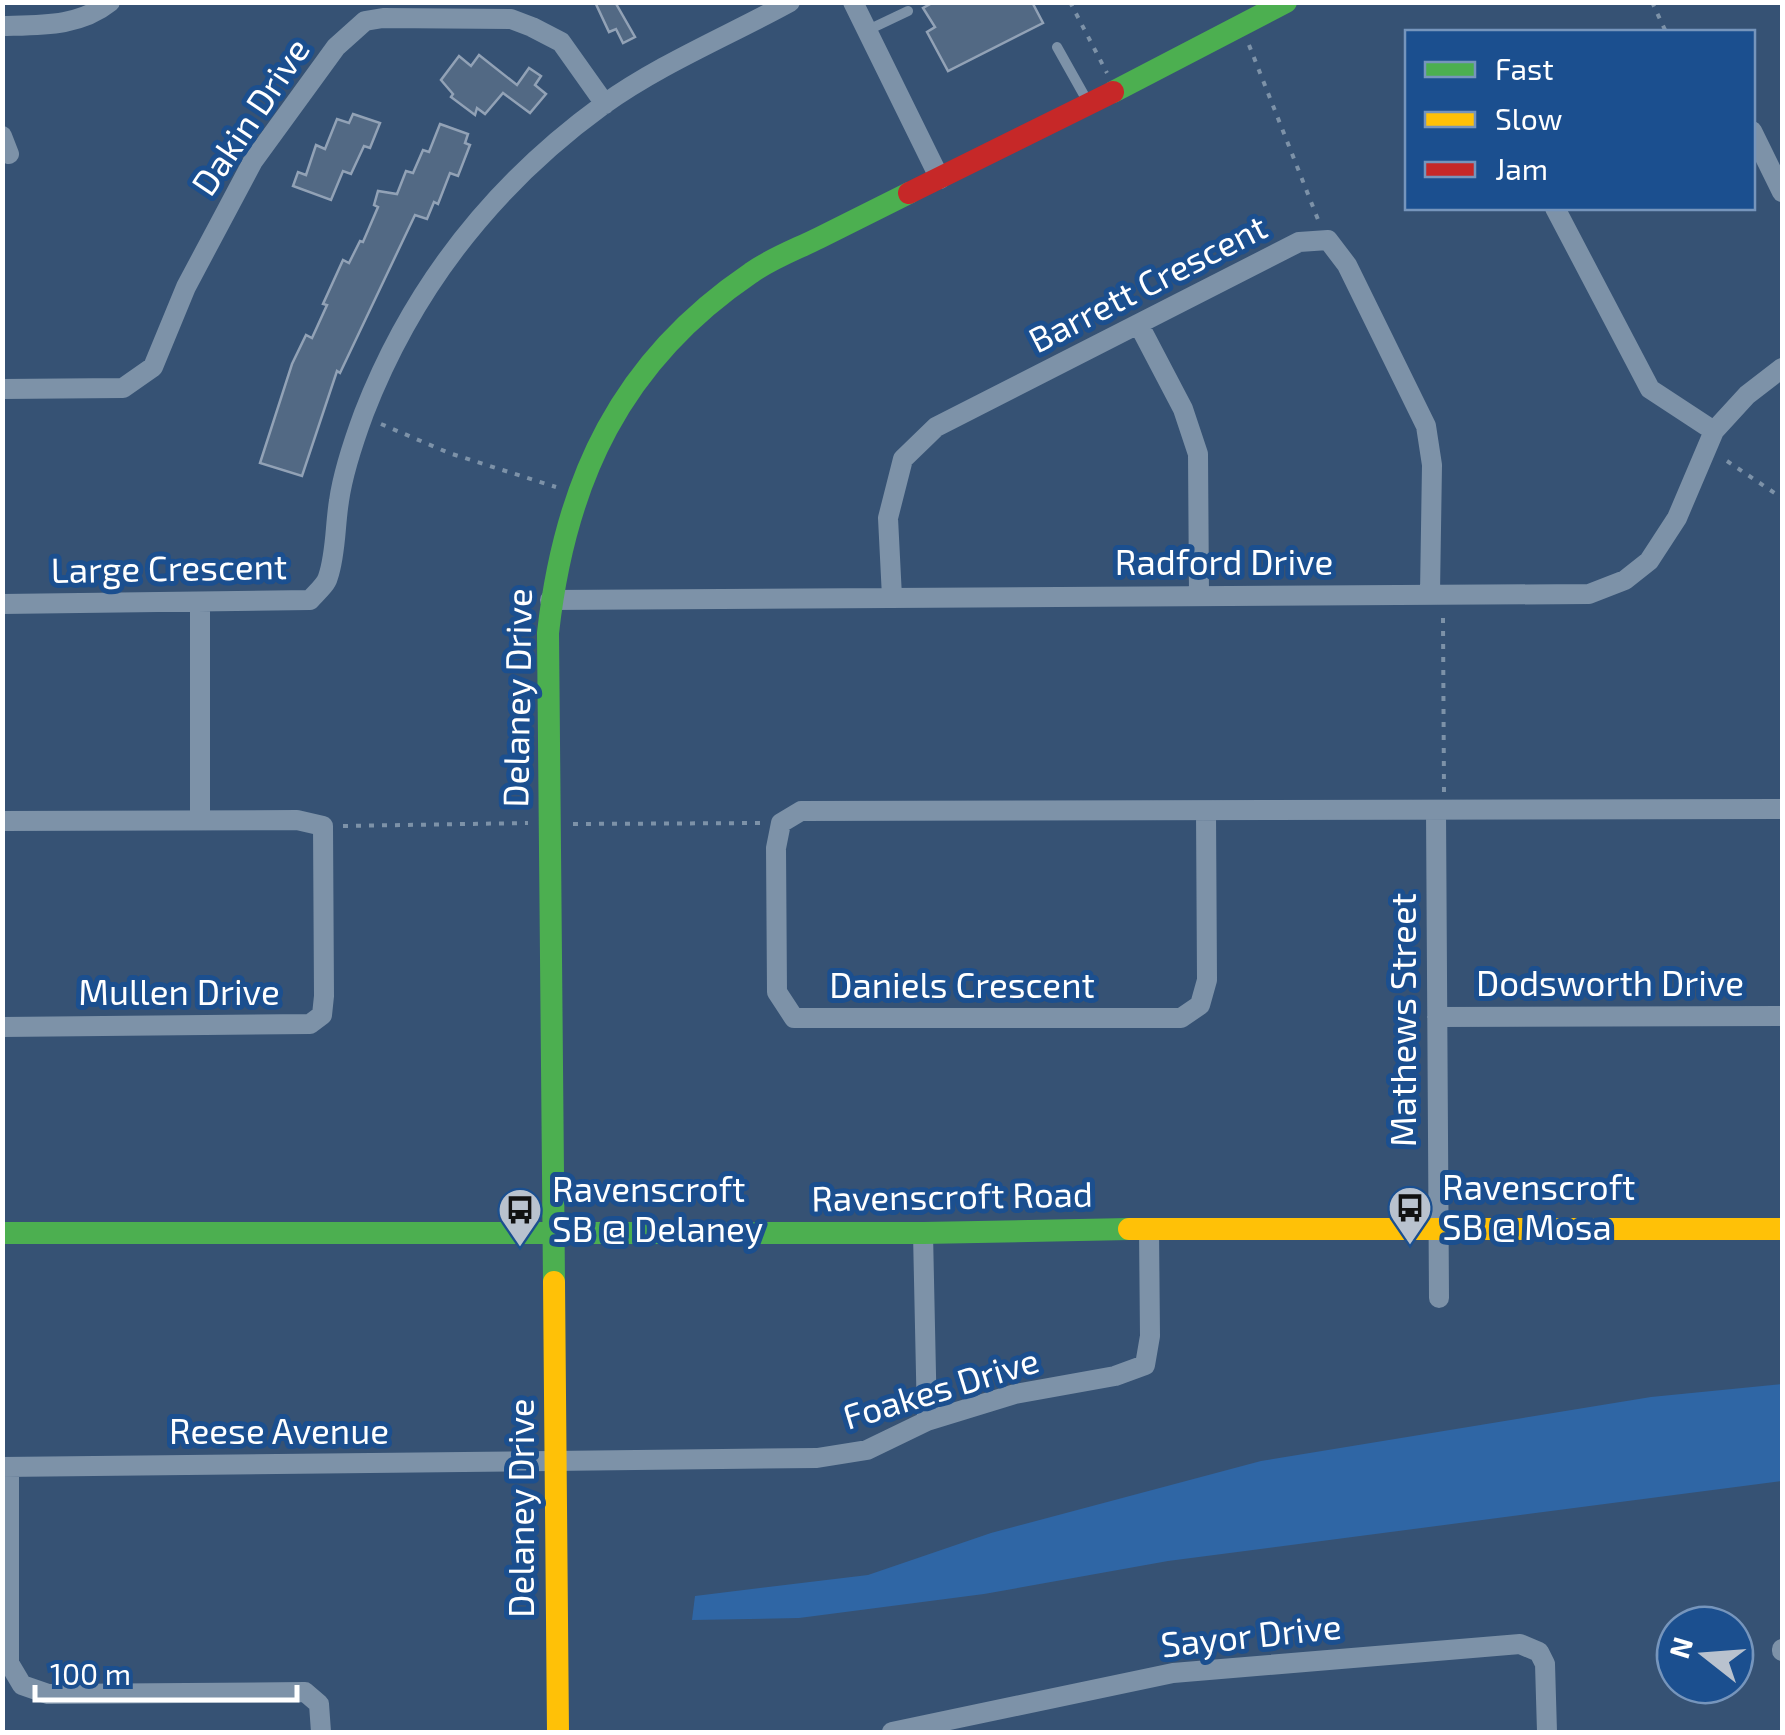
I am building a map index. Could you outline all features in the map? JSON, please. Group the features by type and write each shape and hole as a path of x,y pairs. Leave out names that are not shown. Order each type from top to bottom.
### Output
{"street":[{"path":"2,26 64,24 110,2"},
{"name":"Large Crescent","path":"2,604 310,600 328,579 339,496 363,417 416,303 468,230 538,157 605,104 669,65 790,2"},
{"path":"852,2 940,179"},
{"name":"Delaney Drive","path":"558,1732 550,600 575,492 594,448 638,379 696,313 754,271 1090,105 1286,2"},
{"name":"Dakin Drive","path":"2,389 123,388 153,368 186,287 253,161 336,47 365,21 512,19 560,42 605,104"},
{"path":"1755,137 1782,192"},
{"path":"1556,210 1650,390 1714,431"},
{"path":"1328,240 1348,265 1426,426 1432,465 1430,593"},
{"name":"Barrett Crescent","path":"892,597 888,518 902,459 936,428 1300,242 1328,240"},
{"path":"1138,326 1182,408 1198,454 1199,596"},
{"name":"Radford Drive","path":"550,600 1589,594 1624,580 1650,562 1677,518 1714,431 1747,395 1782,368"},
{"path":"200,602 200,820"},
{"name":"Daniels Crescent","path":"1206,812 1207,980 1200,1005 1181,1018 794,1018 776,992 776,848 781,823 801,811 1782,809"},
{"name":"Mathews Street","path":"1436,811 1439,1298"},
{"name":"Mullen Drive","path":"2,821 297,820 323,826 322,1015 310,1024 2,1027"},
{"name":"Dodsworth Drive","path":"1437,1017 1782,1016"},
{"name":"Ravenscroft Road","path":"2,1233 923,1234 1149,1229 1782,1229"},
{"name":"Foakes Drive","path":"556,1462 817,1458 867,1450 926,1421 1015,1394 1115,1376 1145,1365 1150,1336 1149,1229"},
{"path":"923,1234 926,1421"},
{"name":"Reese Avenue","path":"6,1467 556,1462"},
{"path":"6,1467 9,1663 22,1685 48,1694 305,1692 319,1704 321,1732"},
{"name":"Sayor Drive","path":"892,1732 1173,1673 1520,1644 1539,1652 1545,1664 1548,1732"}],"lane":[{"path":"867,30 908,11"},
{"path":"1056,48 1090,105"}],"path":[{"path":"1070,2 1117,91"},
{"path":"1652,2 1665,30"},
{"path":"1241,26 1328,240"},
{"path":"363,417 449,452 575,492"},
{"path":"1727,461 1782,498"},
{"path":"1436,811 1444,796 1442,618"}],"shaded area":[{"path":"1782,1384 1782,1481 1168,1561 984,1594 799,1618 692,1620 695,1596 868,1575 991,1533 1261,1461 1651,1397"}],"building":[{"path":"595,2 615,2 635,37 623,43 616,29 609,32"},
{"path":"934,2 1032,2 1043,23 948,71 927,32 935,27 923,8"},
{"path":"479,55 517,85 529,68 541,76 535,85 546,94 530,113 503,93 485,114 477,108 475,115 451,97 453,94 441,80 459,56 471,66"},
{"path":"353,114 380,123 370,148 364,146 351,174 343,171 331,200 293,186 298,172 306,175 316,145 325,149 337,119 349,123"},
{"path":"440,124 468,134 465,143 470,145 458,176 450,173 438,204 434,202 427,219 415,215 340,373 337,371 302,476 260,463 292,364 306,335 312,338 343,260 349,263 360,241 363,242 378,207 374,205 378,191 397,194 406,171 413,173 423,150 429,152"}],"traffic: fast":[{"path":"1113,92 1286,2"},
{"path":"554,1282 548,633 556,577 585,475 634,385 706,307 776,258 909,193"},
{"path":"2,1233 923,1233 1129,1229"}],"traffic: slow":[{"path":"1129,1229 1782,1229"},
{"path":"554,1282 558,1732"}],"traffic: jam":[{"path":"909,193 1113,92"}],"place":[{"name":"Ravenscroft SB @ Mosa","path":"1410,1246"},
{"name":"Ravenscroft SB @ Delaney","path":"520,1248"}]}
